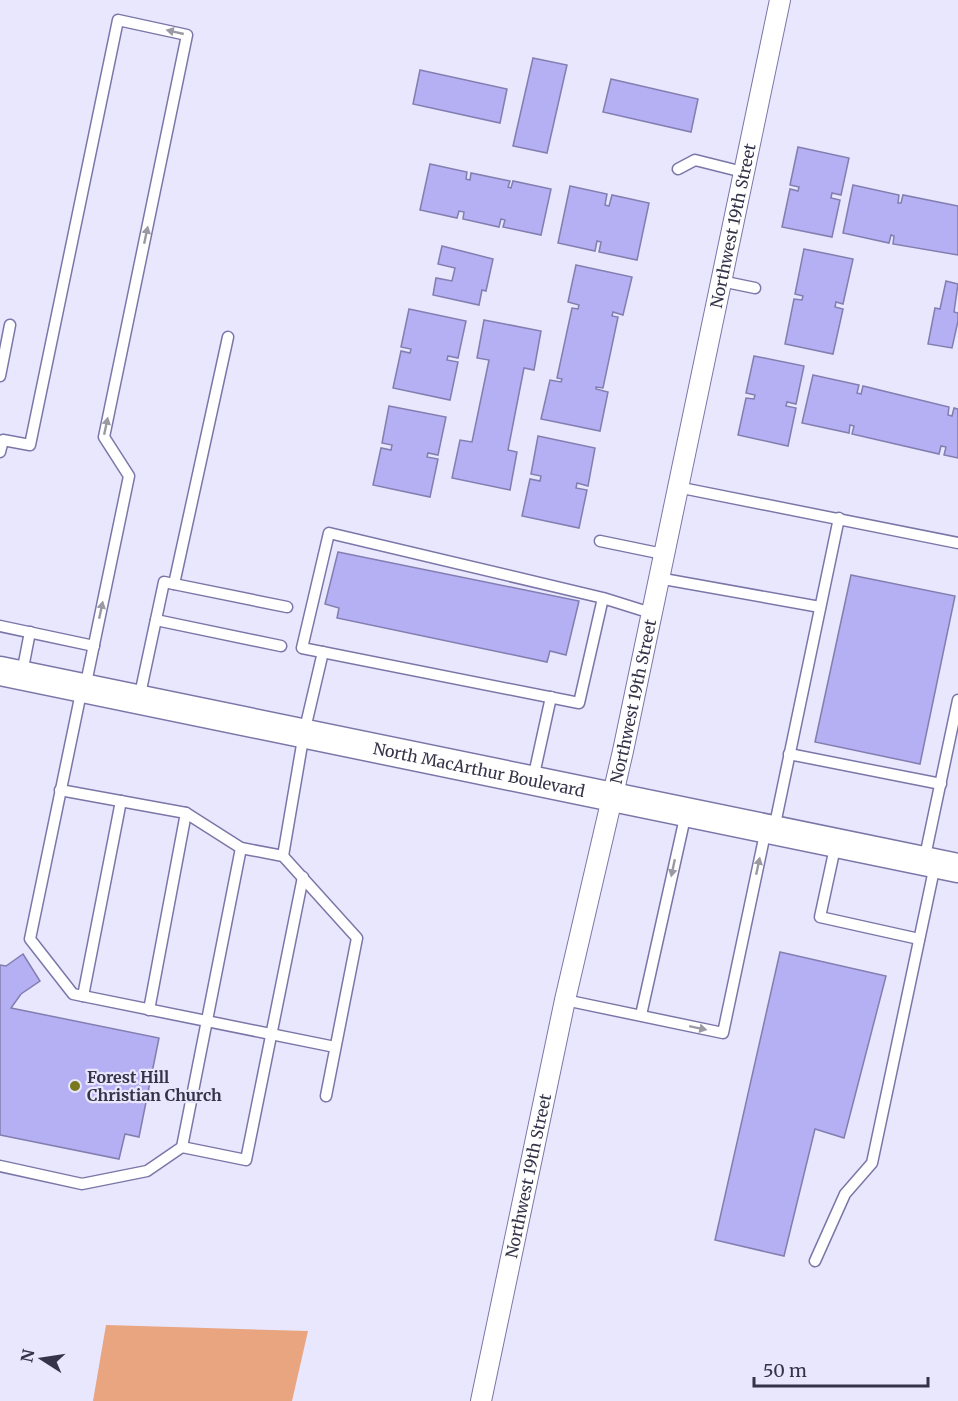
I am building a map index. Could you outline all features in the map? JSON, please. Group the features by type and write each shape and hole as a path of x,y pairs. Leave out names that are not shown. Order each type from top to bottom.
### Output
{"main road":[{"name":"North MacArthur Boulevard","path":"11,673 939,864"}],"street":[{"name":"Northwest 19th Street","path":"481,1401 565,1000 612,796 780,0"}],"lane":[{"path":"0,452 1,437 30,445 118,20 187,35 104,437 129,476 94,646 60,790 30,939 73,994 335,1047"},
{"path":"678,169 694,160 743,172"},
{"path":"720,281 755,288"},
{"path":"0,376 10,325"},
{"path":"174,584 228,337"},
{"path":"677,486 958,543"},
{"path":"565,1000 723,1033 789,754 839,518"},
{"path":"603,598 579,703 302,648 329,533 603,598 651,613"},
{"path":"600,541 663,554"},
{"path":"658,578 820,607"},
{"path":"139,699 164,582 286,607"},
{"path":"156,620 281,646"},
{"path":"0,626 94,646"},
{"path":"11,673 30,632"},
{"path":"284,856 304,733 323,652"},
{"path":"533,780 551,697"},
{"path":"815,1261 845,1194 872,1163 919,939 939,864 941,784 958,700"},
{"path":"789,754 941,784"},
{"path":"60,790 186,813 241,848 284,856 357,938 326,1096"},
{"path":"83,996 121,801"},
{"path":"641,1015 686,811"},
{"path":"149,1010 186,813"},
{"path":"836,843 820,917 919,939"},
{"path":"0,1166 82,1184 147,1171 182,1147 241,848"},
{"path":"182,1147 246,1160 303,877"}],"shaded area":[{"path":"106,1325 308,1331 292,1401 93,1401"}],"building":[{"path":"533,58 567,65 547,153 513,146"},
{"path":"420,70 507,89 500,123 413,104"},
{"path":"611,79 698,99 691,132 603,112"},
{"path":"798,147 849,158 841,195 832,193 831,198 840,200 832,237 782,227 790,189 798,191 799,187 790,185"},
{"path":"430,164 467,172 466,179 470,180 471,173 510,181 508,187 511,188 513,181 551,189 541,235 503,227 505,220 501,219 499,227 463,219 464,212 459,211 457,218 420,210"},
{"path":"853,185 899,195 898,203 901,203 903,195 958,206 958,255 893,244 894,236 891,235 889,243 843,233"},
{"path":"570,186 607,194 605,205 609,206 612,195 649,203 637,260 599,252 601,242 597,241 595,251 558,243"},
{"path":"442,246 493,259 486,291 482,290 479,305 433,295 436,278 452,281 455,268 438,264"},
{"path":"804,249 853,259 843,304 836,302 835,307 843,309 833,354 785,344 794,299 802,300 803,296 795,294"},
{"path":"576,265 632,277 623,315 613,312 612,316 618,317 603,388 596,387 596,389 608,392 600,431 541,419 550,380 561,382 562,379 557,378 572,308 578,309 579,305 568,302"},
{"path":"946,281 958,284 954,312 958,313 958,321 952,348 928,344 935,308 940,309"},
{"path":"409,309 466,321 458,358 448,356 447,360 458,362 450,400 393,388 401,351 410,353 411,349 401,347"},
{"path":"484,320 541,331 534,370 524,368 508,450 517,452 510,490 452,478 460,440 472,442 489,360 477,358"},
{"path":"754,356 804,366 796,404 787,402 786,406 796,408 788,446 738,435 746,398 754,399 755,395 746,393"},
{"path":"813,375 859,385 857,393 861,394 863,386 949,407 948,415 952,416 954,408 958,409 958,458 944,455 946,447 941,446 939,454 852,434 854,426 850,425 849,433 802,423"},
{"path":"389,406 446,417 438,455 428,453 427,457 438,459 430,497 373,485 381,448 391,450 392,445 382,443"},
{"path":"538,436 595,448 588,486 577,483 576,488 587,490 579,528 522,516 530,479 540,481 541,476 531,474"},
{"path":"338,552 579,601 566,655 550,651 547,662 337,618 339,608 325,604"},
{"path":"851,575 955,596 920,764 815,742"},
{"path":"780,952 886,976 844,1138 815,1129 784,1256 715,1240"},
{"name":"Forest Hill Christian Church","path":"23,954 40,981 21,994 11,1008 159,1038 139,1137 125,1134 119,1159 0,1135 0,965 6,966"}],"place":[{"name":"Forest Hill Christian Church","path":"75,1086"}]}
